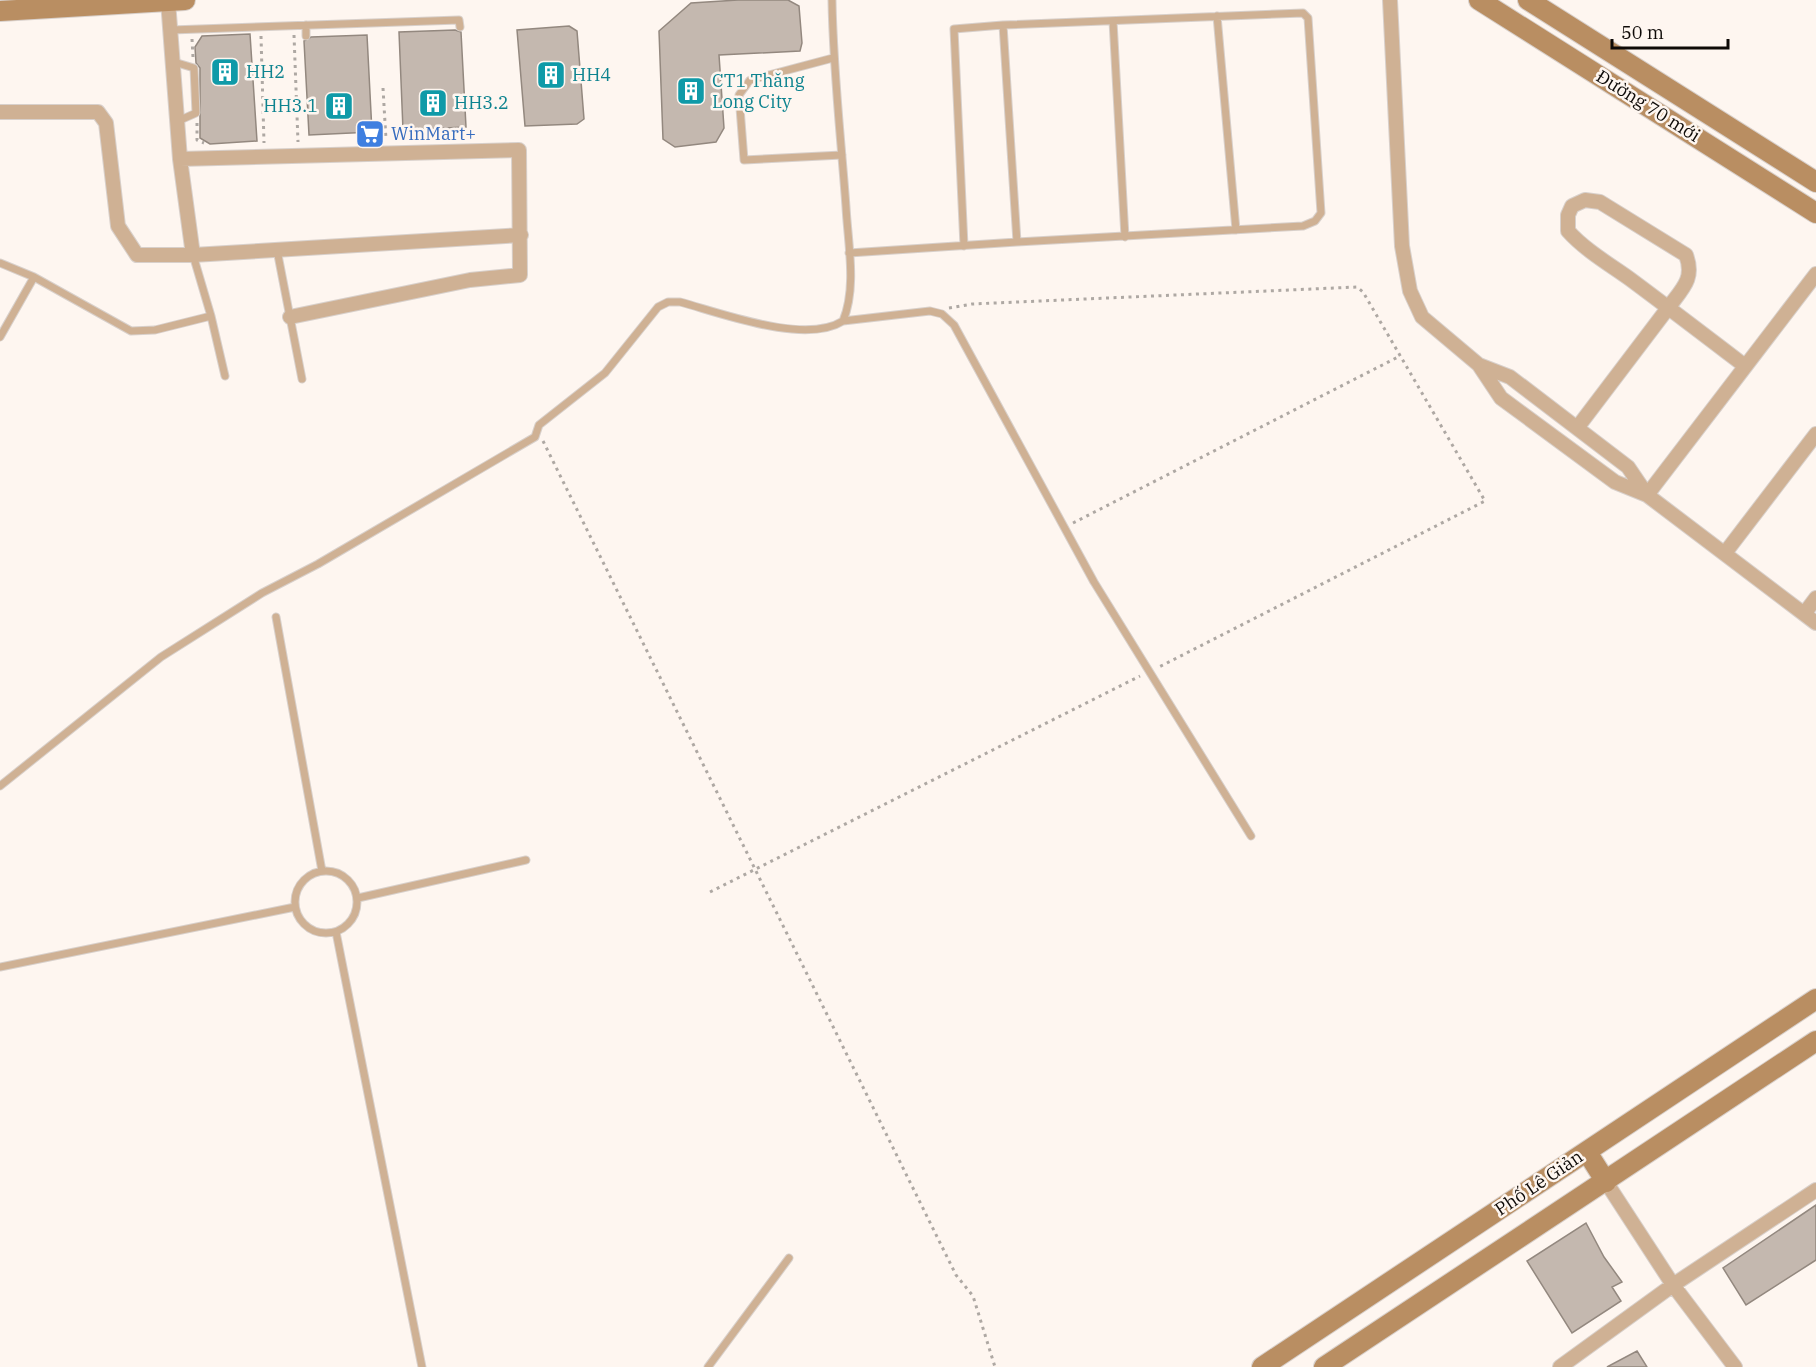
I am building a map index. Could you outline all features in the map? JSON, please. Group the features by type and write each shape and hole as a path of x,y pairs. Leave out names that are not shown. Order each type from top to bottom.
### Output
{"main road":[{"path":"0,10 177,0"},
{"name":"Đường 70 mới","path":"1479,0 1816,213"},
{"name":"Đường 70 mới","path":"1528,0 1816,182"},
{"name":"Phố Lê Giản","path":"1262,1367 1816,999"},
{"name":"Phố Lê Giản","path":"1324,1367 1816,1041"},
{"path":"1587,1152 1606,1182"}],"street":[{"path":"177,0 171,30 180,159 193,255"},
{"path":"1390,0 1402,246 1410,291 1422,317 1479,365 1501,398 1615,482 1647,495 1816,623"},
{"path":"0,112 98,111 106,123 118,226 137,255 193,255 521,235"},
{"path":"180,159 265,150 298,156 519,150 520,275 470,280 290,317"},
{"path":"1577,428 1668,308 1687,283 1691,268 1686,255 1600,202 1585,200 1572,206 1568,215 1568,231 1578,242 1668,308 1745,366"},
{"path":"1647,495 1816,274"},
{"path":"1479,365 1510,377 1628,467 1647,495"},
{"path":"1725,553 1816,434"},
{"path":"1804,614 1816,598"},
{"path":"1606,1182 1673,1285 1735,1367"},
{"path":"1560,1367 1578,1362 1673,1285 1816,1190"}],"lane":[{"path":"832,0 833,58 849,253 850,303 843,321"},
{"path":"849,253 1303,226 1315,221 1321,213 1308,18 1303,13 954,29 964,246"},
{"path":"1217,16 1236,230"},
{"path":"171,30 246,30 260,27 459,20 460,27"},
{"path":"1113,21 1125,237"},
{"path":"306,25 306,36"},
{"path":"1003,25 1017,242"},
{"path":"833,58 750,80 739,94 744,160 842,155"},
{"path":"174,62 194,68 196,112 178,121"},
{"path":"277,250 302,379"},
{"path":"193,255 225,375"},
{"path":"0,263 34,277 131,331 155,330 211,316"},
{"path":"0,338 34,277"},
{"path":"0,786 161,657 262,593 318,564 535,437 539,425 605,373 658,307 668,302 680,302 766,327 817,328 843,321 930,311 942,314 954,325 1094,582 1251,836"},
{"path":"276,617 322,871"},
{"path":"358,898 526,860"},
{"path":"322,871 332,871 349,881 358,898 353,919 336,933 314,932 305,926 295,907 298,888 304,880 322,871"},
{"path":"0,967 295,907"},
{"path":"336,933 422,1367"},
{"path":"708,1367 789,1258"}],"path":[{"path":"293,26 298,156"},
{"path":"253,144 265,150 260,27"},
{"path":"192,29 194,68"},
{"path":"383,88 386,153"},
{"path":"196,112 197,140 207,145"},
{"path":"710,892 1485,501 1363,292 1357,287 972,304 930,311"},
{"path":"1064,528 1400,356"},
{"path":"539,425 542,439 956,1275 972,1296 995,1367"}],"building":[{"name":"CT1 Thăng Long City","path":"788,0 799,6 802,43 800,51 719,55 724,128 716,142 675,147 663,139 659,31 691,3"},
{"name":"HH4","path":"569,26 577,31 584,119 577,124 525,126 517,30"},
{"name":"HH3.2","path":"455,30 461,32 466,127 403,130 399,32"},
{"name":"HH2","path":"250,34 257,141 210,144 200,138 200,68 196,63 195,47 202,36"},
{"name":"HH3.1","path":"367,35 372,132 309,135 304,41 311,37"},
{"path":"1816,1205 1816,1260 1746,1305 1723,1268"},
{"path":"1586,1223 1604,1257 1622,1282 1612,1287 1621,1301 1572,1333 1527,1261"},
{"path":"1637,1351 1647,1367 1607,1367"}],"place":[{"name":"HH2","path":"225,72"},
{"name":"HH4","path":"551,75"},
{"name":"CT1 Thăng Long City","path":"691,91"},
{"name":"HH3.2","path":"433,103"},
{"name":"HH3.1","path":"339,106"},
{"name":"WinMart+","path":"370,134"}]}
